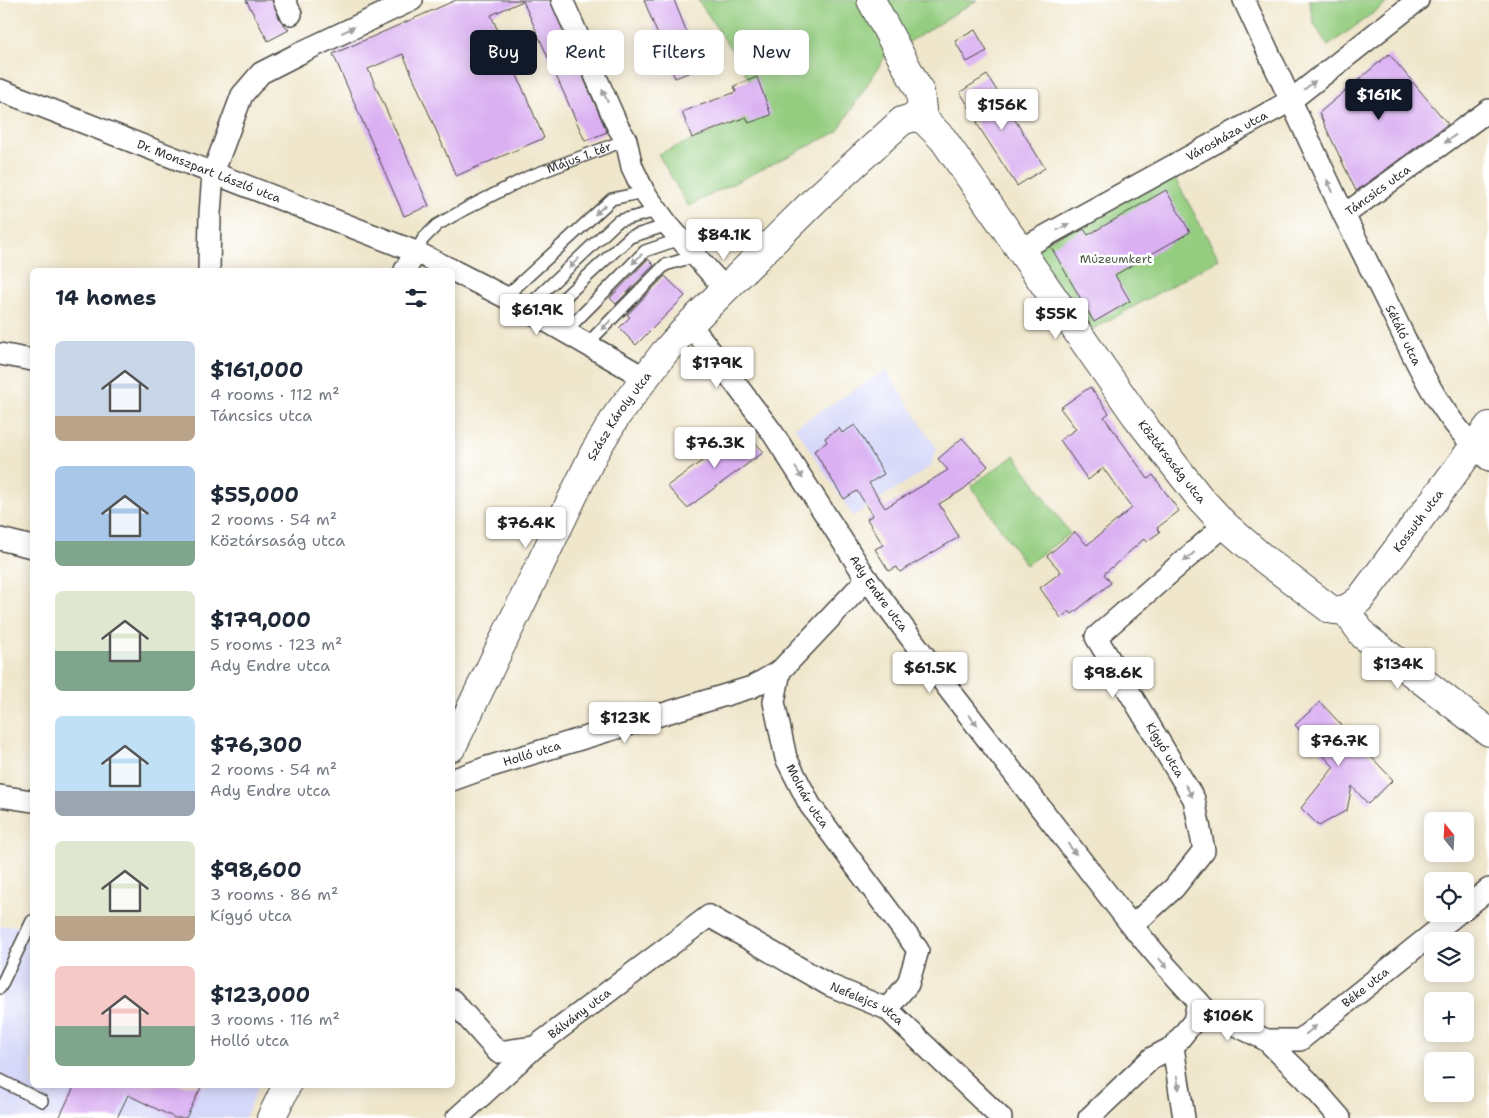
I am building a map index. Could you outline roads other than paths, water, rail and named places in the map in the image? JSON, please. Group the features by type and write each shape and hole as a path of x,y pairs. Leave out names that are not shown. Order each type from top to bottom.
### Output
{"main road":[{"path":"871,0 920,92 923,119"},
{"name":"Szász Károly utca","path":"455,741 594,453 617,415 690,324 814,201 902,121 914,118 923,119"},
{"name":"Köztársaság utca","path":"923,119 943,139 1136,416 1200,498 1225,525 1264,559 1322,604 1336,611 1344,610"},
{"name":"Kossuth utca","path":"1344,610 1360,598 1481,454 1489,426"},
{"path":"1344,610 1364,636 1489,732"},
{"path":"271,1118 286,1088"}],"street":[{"path":"209,268 213,173 242,95 261,73 412,0"},
{"path":"562,0 618,127 626,140"},
{"name":"Táncsics utca","path":"1244,0 1344,215 1489,110"},
{"name":"Városháza utca","path":"1020,250 1290,101 1418,0"},
{"name":"Dr. Monszpart László utca","path":"0,90 416,252"},
{"name":"Május 1. tér","path":"626,140 632,167 644,192 668,225 725,289"},
{"name":"Sétáló utca","path":"1344,215 1414,358 1452,423 1481,454"},
{"path":"406,268 416,252 448,268"},
{"path":"455,272 504,297 645,378"},
{"name":"Ady Endre utca","path":"690,324 772,432 867,579 951,692 1132,926 1202,1006"},
{"path":"0,354 30,360"},
{"name":"Kígyó utca","path":"1132,926 1174,888 1204,850 1194,799 1096,637 1225,525"},
{"path":"0,539 30,546"},
{"path":"780,671 867,579"},
{"name":"Holló utca","path":"455,779 488,767 752,688 780,671"},
{"name":"Molnár utca","path":"780,671 774,702 786,758 810,805 918,950 908,984 888,1009"},
{"path":"0,796 30,801"},
{"path":"1474,901 1489,889"},
{"name":"Nefelejcs utca","path":"709,916 829,985 888,1009 1001,1118"},
{"name":"Bálvány utca","path":"457,1118 535,1047 709,916"},
{"name":"Béke utca","path":"1266,1040 1300,1040 1447,922"},
{"path":"455,1003 498,1052 535,1047"},
{"path":"1089,1118 1152,1058 1172,1047 1194,1021 1202,1006 1266,1040 1306,1079 1340,1118"},
{"path":"1172,1047 1184,1118"}],"lane":[{"name":"Május 1. tér","path":"416,252 423,239 437,225 467,208 528,177 626,140"},
{"path":"504,297 612,199 644,192"},
{"path":"534,314 618,221 668,225"},
{"path":"534,314 630,237 668,225"},
{"path":"565,332 668,225"},
{"path":"587,344 665,265 696,256"},
{"path":"0,988 30,925"},
{"path":"0,1080 42,1101"}],"park label":[{"name":"Múzeumkert","path":"1116,259"}]}
